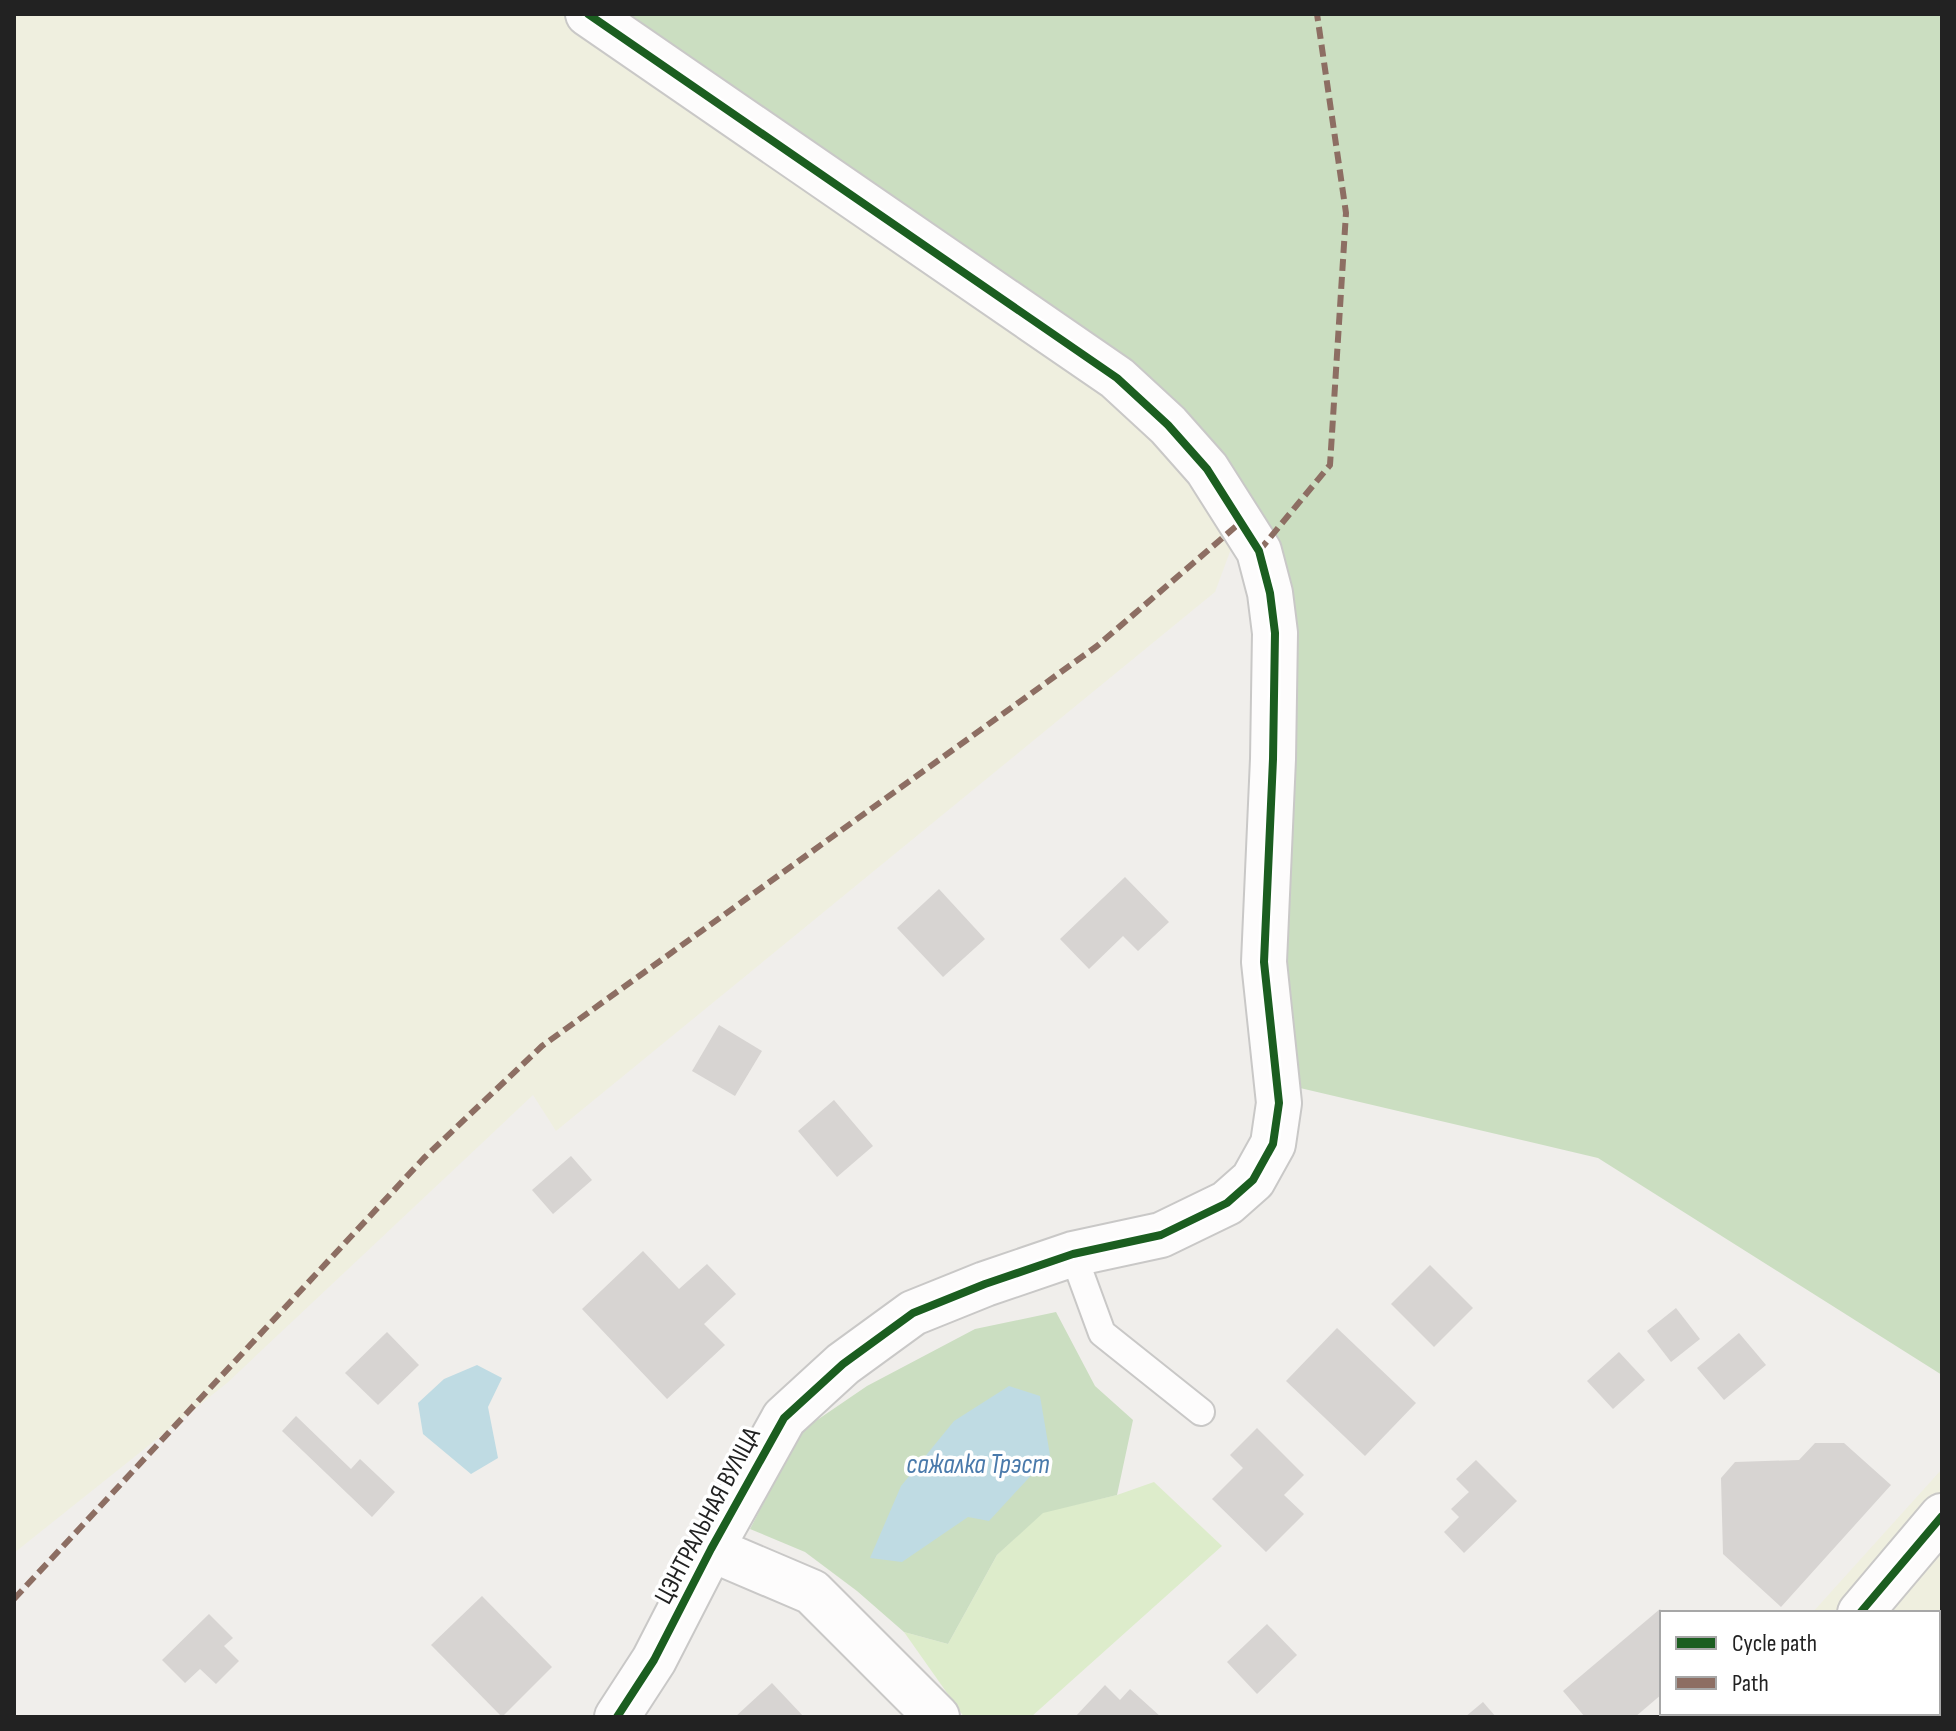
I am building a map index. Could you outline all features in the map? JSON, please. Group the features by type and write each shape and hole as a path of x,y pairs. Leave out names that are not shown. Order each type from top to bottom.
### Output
{"street":[{"name":"ЦЭНТРАЛЬНАЯ ВУЛІЦА","path":"588,14 1117,378 1168,425 1207,469 1259,551 1270,593 1275,633 1264,962 1279,1103 1273,1144 1253,1180 1227,1203 1161,1235 1073,1254 913,1313 843,1364 784,1418 654,1660 617,1717"},
{"path":"1862,1611 1942,1516"},
{"path":"711,1549 812,1592 937,1717"}],"lane":[{"path":"1073,1254 1102,1333 1201,1412"}],"green space":[{"path":"14,14 588,14 1117,378 1241,522 1215,592 556,1131 533,1095 227,1383 14,1553"},
{"path":"621,14 1942,14 1942,1375 1598,1158 1283,1084 1288,576 1264,515 1224,456"},
{"path":"1056,1312 1095,1386 1133,1420 1117,1495 1043,1513 997,1555 948,1644 904,1632 805,1552 750,1529 801,1431 867,1386 975,1329"},
{"path":"1942,1469 1942,1717 1714,1717 1940,1715 1940,1611 1814,1611"},
{"path":"1154,1482 1222,1546 1031,1717 964,1717 904,1632 948,1644 997,1555 1043,1512 1117,1495"}],"water":[{"path":"477,1365 502,1378 488,1407 498,1458 471,1474 423,1434 418,1403 444,1379"},
{"name":"сажалка Трэст","path":"1009,1386 1040,1396 1050,1455 989,1521 968,1517 902,1562 870,1558 901,1486 954,1421"}],"building":[{"path":"1125,877 1169,922 1138,951 1123,936 1089,969 1060,939"},
{"path":"939,889 985,939 943,977 897,928"},
{"path":"719,1025 762,1051 735,1096 692,1071"},
{"path":"834,1100 873,1146 837,1177 798,1131"},
{"path":"571,1156 592,1180 553,1214 532,1190"},
{"path":"643,1251 679,1289 707,1264 736,1294 704,1324 725,1345 667,1399 582,1309"},
{"path":"1430,1265 1473,1308 1434,1347 1391,1304"},
{"path":"1676,1308 1700,1339 1671,1362 1647,1331"},
{"path":"1337,1328 1416,1403 1365,1456 1286,1381"},
{"path":"387,1332 419,1365 378,1405 345,1373"},
{"path":"1739,1333 1766,1365 1724,1400 1697,1368"},
{"path":"1619,1352 1645,1380 1613,1409 1587,1381"},
{"path":"296,1416 351,1469 360,1459 395,1492 372,1517 282,1431"},
{"path":"1257,1428 1304,1475 1284,1495 1304,1514 1266,1552 1212,1499 1243,1468 1230,1455"},
{"path":"1815,1443 1844,1443 1891,1485 1781,1607 1723,1554 1721,1478 1735,1462 1799,1460"},
{"path":"1476,1460 1517,1501 1464,1553 1444,1532 1459,1517 1451,1509 1469,1492 1456,1479"},
{"path":"482,1596 552,1667 502,1717 431,1645"},
{"path":"1660,1609 1660,1696 1635,1717 1585,1717 1563,1691"},
{"path":"209,1614 233,1638 224,1646 239,1661 216,1684 200,1669 185,1683 162,1660"},
{"path":"1267,1624 1297,1655 1257,1694 1227,1662"},
{"path":"772,1683 804,1717 735,1717"},
{"path":"1105,1685 1120,1700 1130,1689 1161,1717 1075,1717"},
{"path":"1483,1702 1496,1717 1465,1717"}],"marked path":[{"path":"1259,551 1330,465 1346,213 1317,14"},
{"path":"14,1599 424,1158 542,1046 1097,646 1241,522"}],"cycle path":[{"path":"588,14 1117,378 1168,425 1207,469 1259,551 1270,593 1275,633 1264,962 1279,1103 1273,1144 1253,1180 1227,1203 1161,1235 1073,1254 913,1313 843,1364 784,1418 654,1660 617,1717"},
{"path":"1862,1611 1942,1516"}]}
